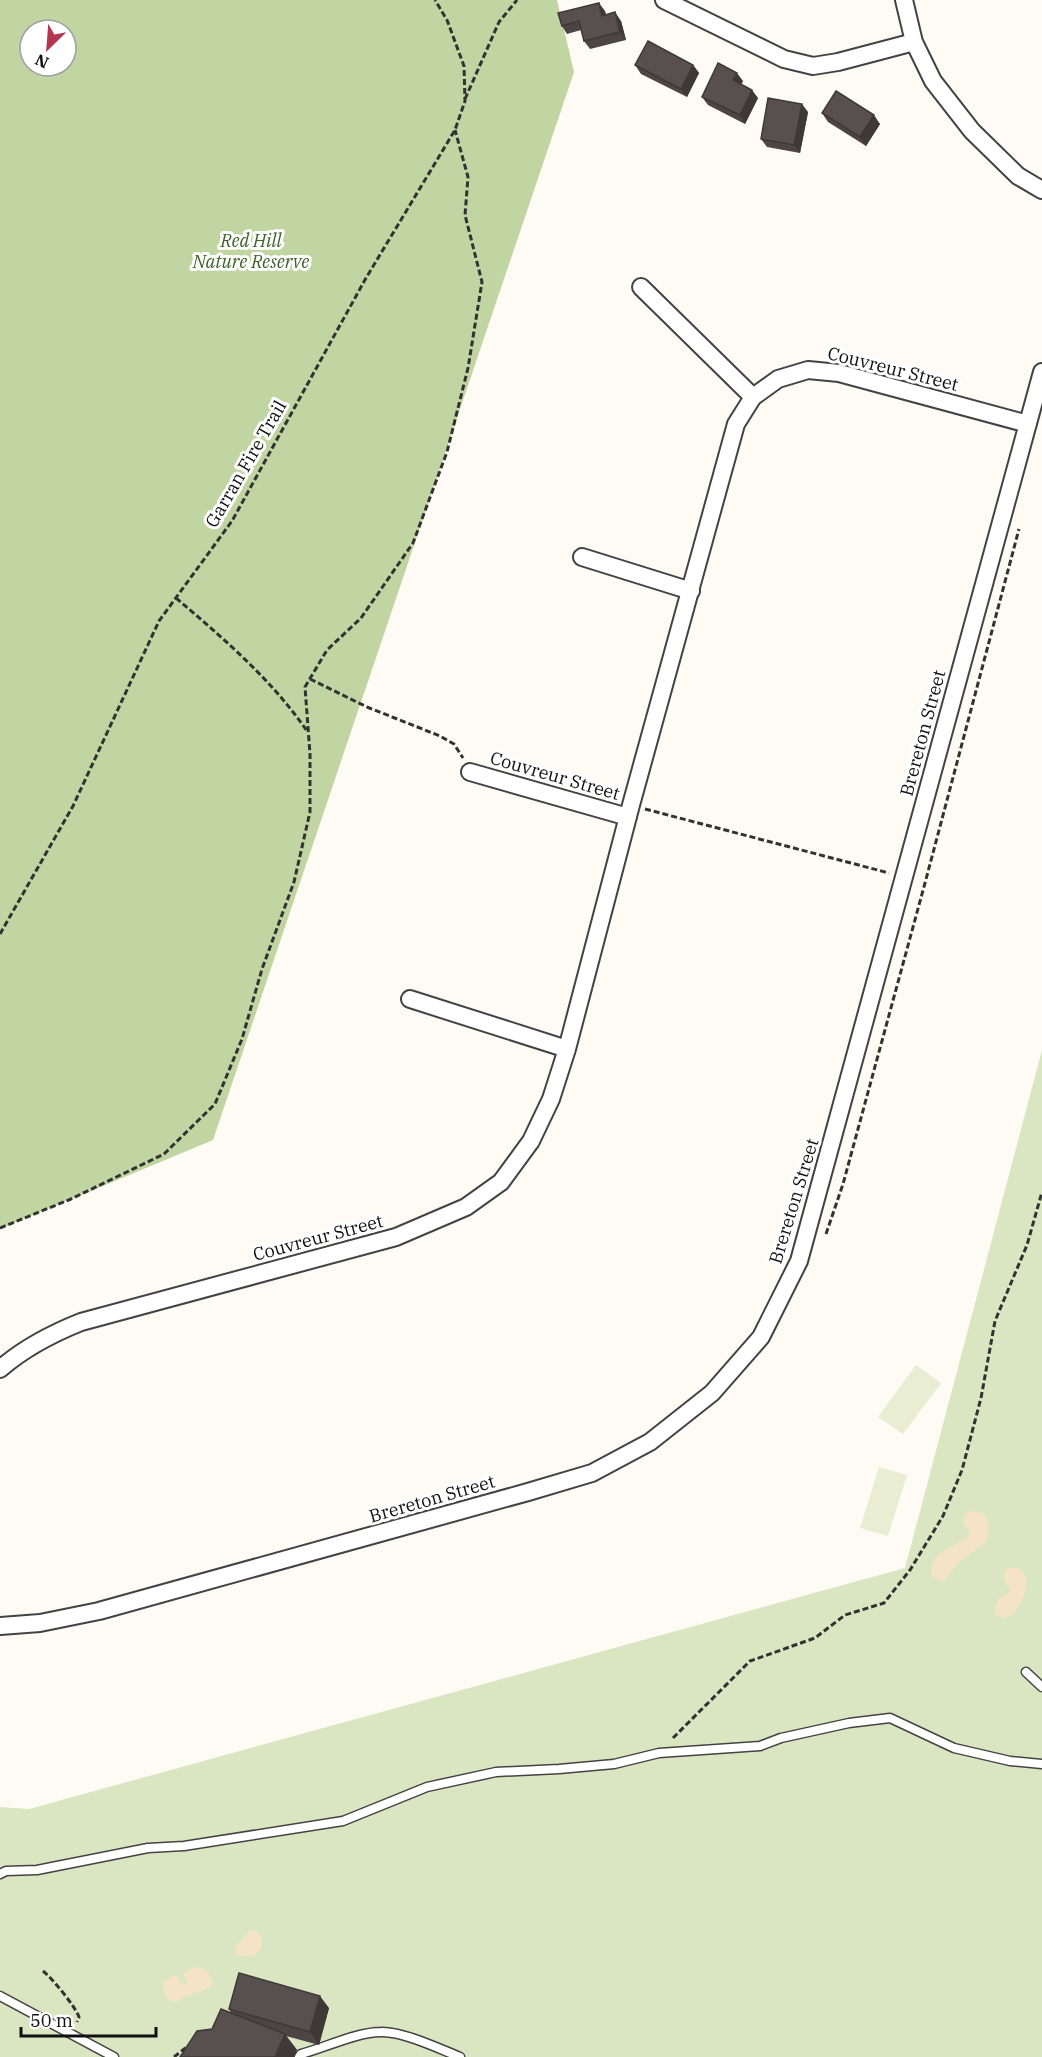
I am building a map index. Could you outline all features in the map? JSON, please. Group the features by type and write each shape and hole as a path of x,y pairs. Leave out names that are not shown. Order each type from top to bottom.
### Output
{"street":[{"path":"664,0 784,59 813,66 838,62 914,42"},
{"path":"904,0 914,42 933,81 972,131 1018,176 1042,190"},
{"path":"641,287 753,397"},
{"name":"Couvreur Street","path":"0,1369 13,1357 51,1335 81,1322 396,1237 466,1207 501,1182 531,1141 551,1099 567,1049 736,424 753,397 778,379 808,370 818,370 839,373 1028,424"},
{"name":"Brereton Street","path":"0,1626 40,1623 99,1611 592,1473 650,1442 712,1393 761,1337 800,1261 1042,372"},
{"path":"582,557 690,591"},
{"name":"Couvreur Street","path":"470,772 630,811"},
{"path":"410,999 567,1049"}],"lane":[{"path":"1026,1672 1042,1687"},
{"path":"0,1874 6,1871 37,1870 148,1848 184,1846 343,1821 427,1787 496,1772 614,1764 659,1753 760,1746 780,1738 849,1723 890,1718 954,1748 1010,1761 1042,1764"},
{"path":"0,1996 114,2057"},
{"path":"299,2057 301,2054 366,2033 383,2031 414,2039 460,2057"}],"path":[{"name":"Garran Fire Trail","path":"0,934 73,806 159,621 232,521 366,278 455,130 465,101 464,66 447,20 435,0"},
{"path":"465,101 499,22 517,0"},
{"path":"0,1228 71,1199 164,1154 215,1104 242,1039 262,969 294,882 310,812 309,733 305,687 327,650 362,618 413,543 447,452 468,368 482,282 465,215 468,177 455,130"},
{"path":"825,1235 843,1184 1021,520"},
{"path":"176,598 257,671 289,705 309,733"},
{"path":"310,679 367,707 440,736 454,744 470,772"},
{"path":"630,811 904,877"},
{"path":"659,1753 750,1661 815,1638 845,1616 884,1603 910,1570 943,1516 962,1470 981,1398 995,1321 1027,1245 1042,1192"},
{"path":"43,1971 52,1978 60,1992 76,2008 79,2017 73,2035"},
{"path":"174,2057 193,2042"}],"green space":[{"name":"Red Hill Nature Reserve","path":"0,0 557,0 574,72 213,1140 0,1229"},
{"path":"1042,1050 1042,2057 0,2057 0,1807 29,1809 905,1568"},
{"path":"916,1365 941,1383 903,1434 878,1417"},
{"path":"879,1467 907,1475 888,1536 860,1528"}],"sand":[{"path":"971,1511 983,1514 988,1521 989,1531 986,1542 959,1562 944,1581 936,1579 931,1574 935,1560 945,1550 969,1535 970,1531 963,1521 966,1514"},
{"path":"1008,1568 1017,1568 1023,1573 1026,1589 1018,1607 1004,1618 996,1615 994,1609 999,1599 1011,1591 1005,1582 1004,1572"},
{"path":"251,1929 259,1934 262,1945 253,1956 239,1956 235,1948"},
{"path":"195,1967 208,1972 212,1985 176,2002 168,2000 163,1988 164,1981 175,1975 181,1983 186,1984 183,1973"}],"building":[{"path":"599,3 602,16 615,12 620,32 584,41 579,21 562,26 558,13"},
{"path":"648,41 693,65 681,89 635,65"},
{"path":"718,63 737,73 733,80 752,90 740,115 702,97"},
{"path":"836,91 874,115 860,137 822,113"},
{"path":"768,98 802,104 794,145 761,139"},
{"path":"239,1973 320,1996 310,2032 229,2009"},
{"path":"221,2009 285,2034 275,2057 180,2057 197,2031 212,2029"}]}
